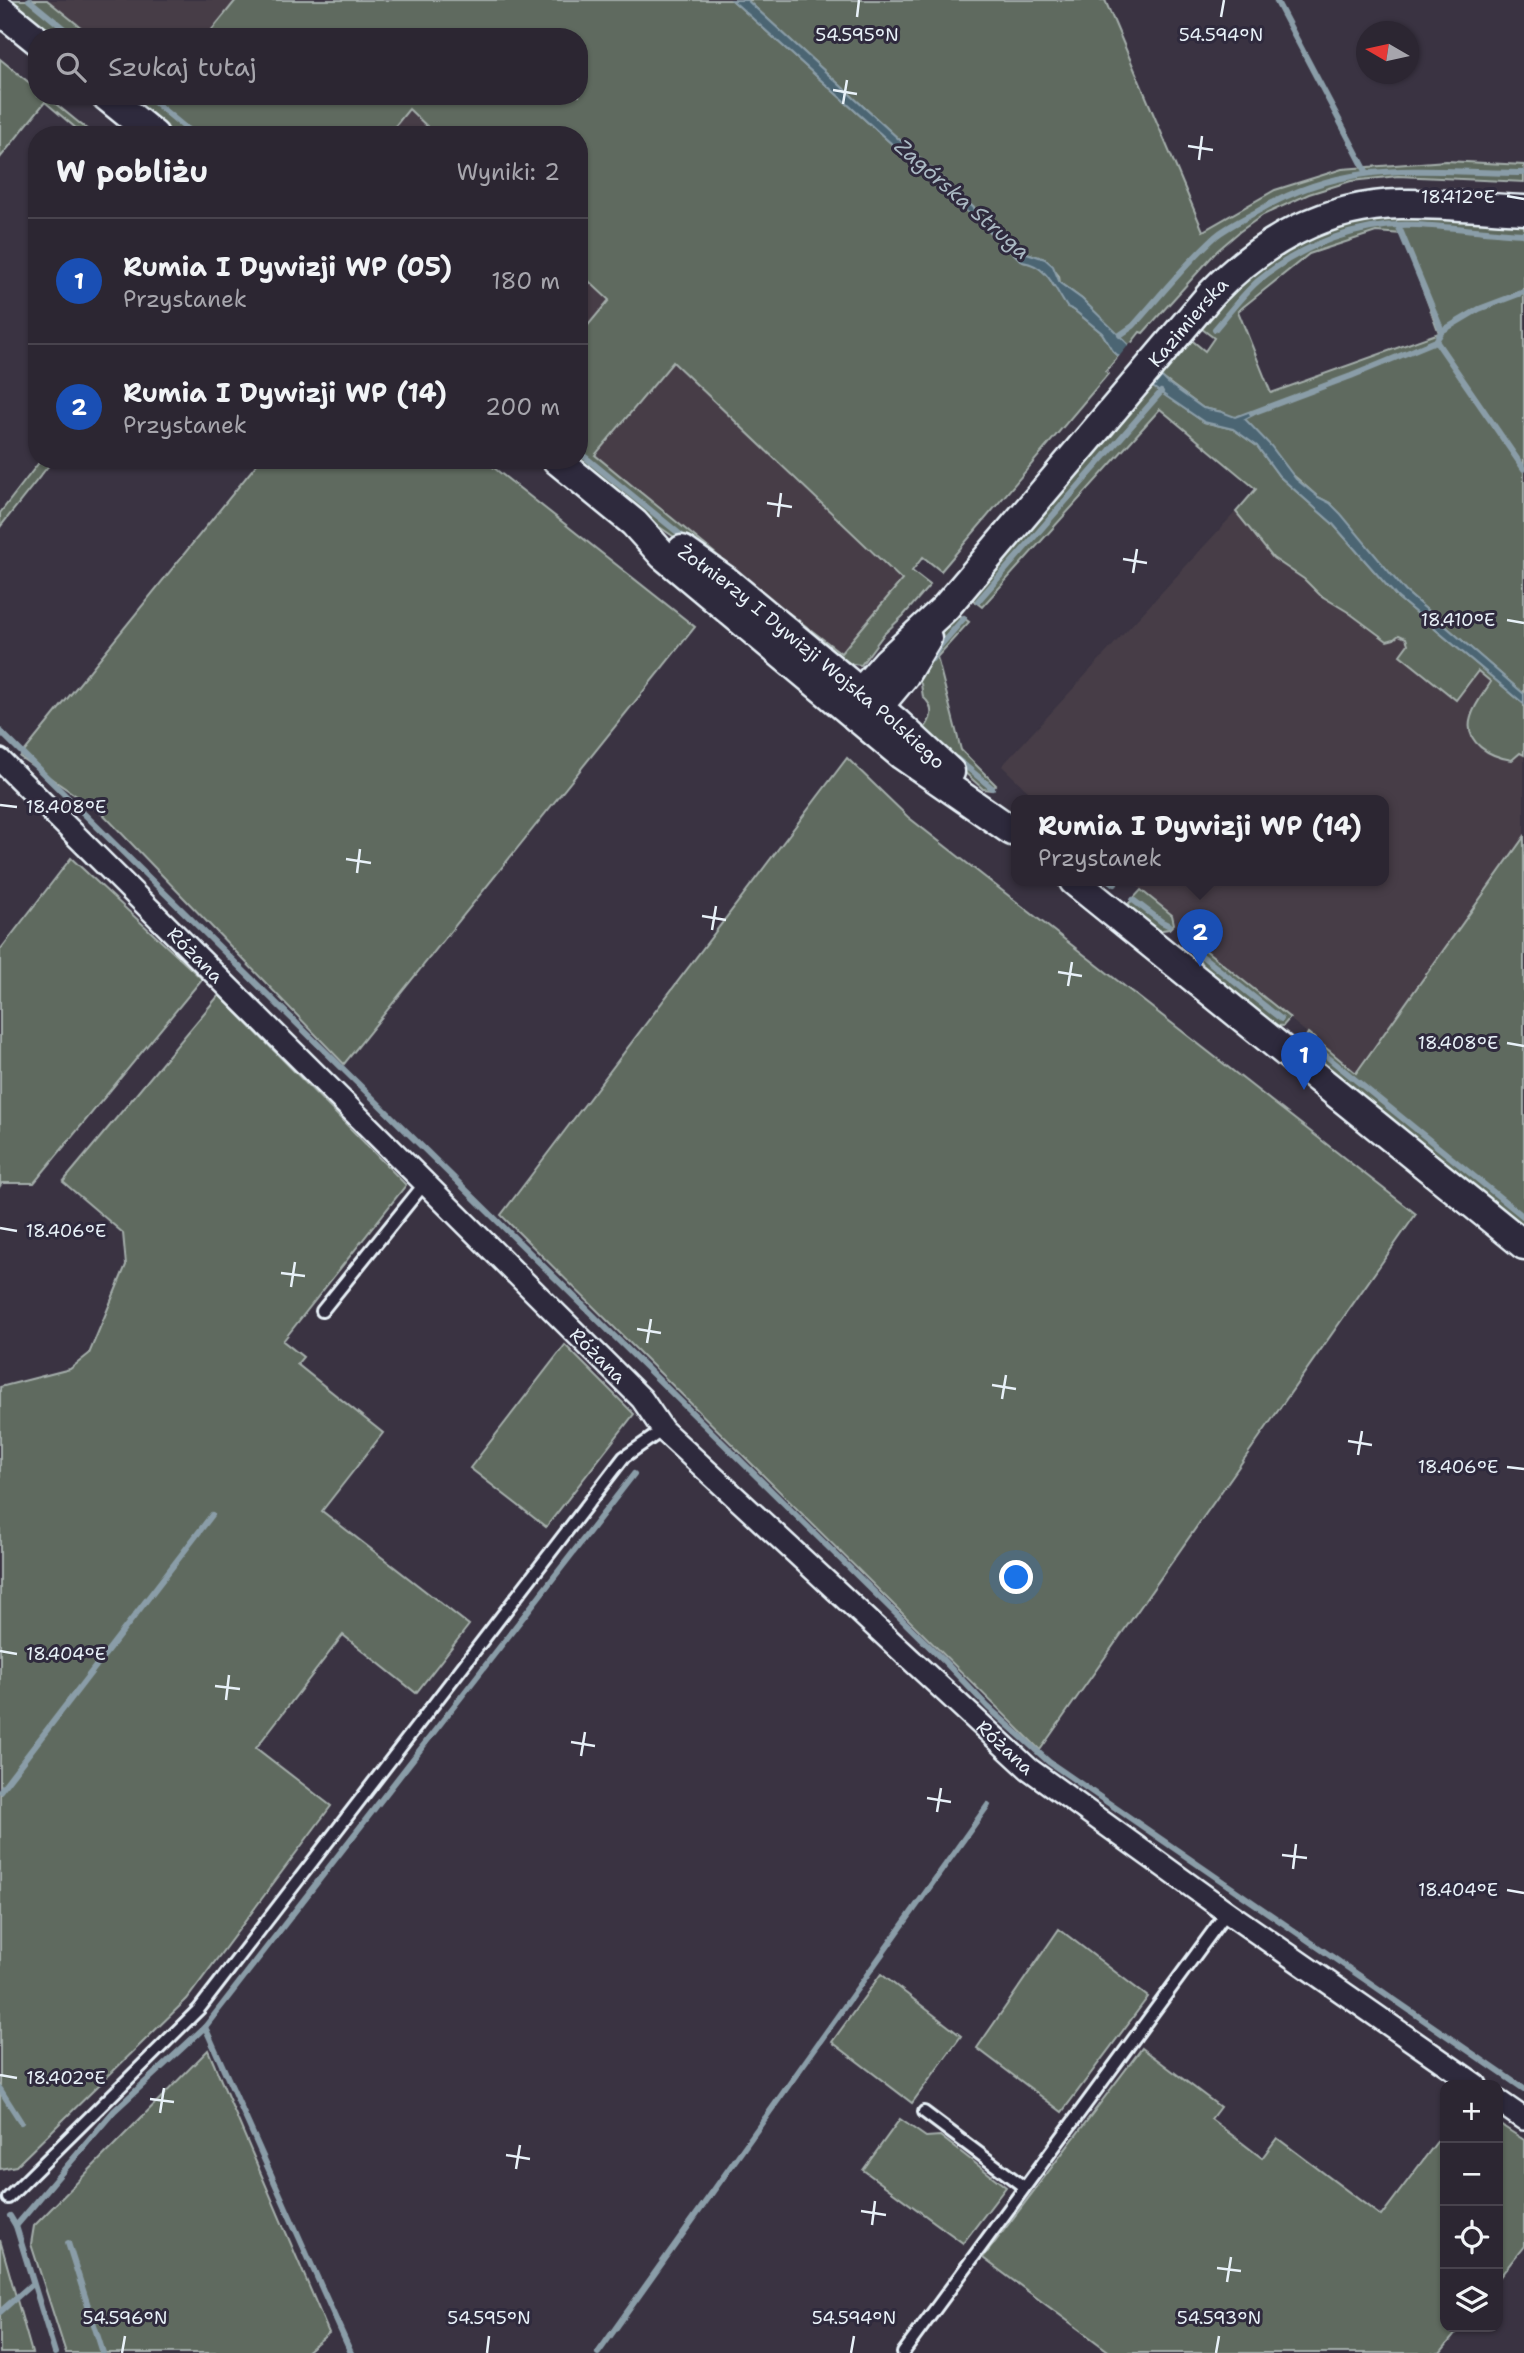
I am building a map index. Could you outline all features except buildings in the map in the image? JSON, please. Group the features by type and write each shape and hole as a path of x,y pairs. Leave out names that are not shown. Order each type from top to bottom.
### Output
{"street":[{"path":"0,10 28,33"},
{"path":"117,105 143,126"},
{"name":"Kazimierska","path":"865,705 887,662 945,608 1231,273 1279,238 1306,225 1337,213 1374,205 1524,210"},
{"name":"Żołnierzy I Dywizji Wojska Polskiego","path":"568,469 634,523 663,555 865,705 926,773 1011,830"},
{"name":"Różana","path":"0,760 642,1399 663,1430 1029,1769 1227,1912 1469,2080"},
{"path":"1080,886 1524,1245"},
{"path":"1503,2104 1524,2119"}],"lane":[{"path":"322,1311 425,1182"},
{"path":"8,2198 199,2008 624,1457 663,1430"},
{"path":"903,2353 1227,1912"},
{"path":"924,2112 1024,2187"}],"shaded area":[{"path":"46,0 236,0 213,28 80,28"},
{"path":"409,109 427,126 395,126"},
{"path":"588,280 609,300 588,325"},
{"path":"672,362 902,580 840,654 594,455"},
{"path":"1266,479 1524,712 1524,837 1356,1073 1174,924 1172,915 1137,886 1389,886 1389,795 1032,795 1002,766"}],"green space":[{"path":"5,0 47,0 82,28 40,28"},
{"path":"236,0 732,0 1023,262 1033,264 1048,274 1053,285 1074,310 1102,333 1119,356 1106,371 1108,374 941,571 923,557 912,571 930,585 884,634 861,665 851,664 831,654 786,616 789,613 841,653 902,580 673,362 595,455 767,596 764,598 636,511 588,468 588,325 609,300 588,280 588,126 427,126 409,109 395,126 162,126 136,105 588,105 588,28 213,28"},
{"path":"747,0 1105,0 1203,231 1275,190 1342,169 1446,161 1524,165 1524,182 1398,176 1351,181 1309,194 1263,215 1239,232 1217,251 1129,346 1082,299 1060,283 1059,276 1045,259 1021,251"},
{"path":"0,59 28,82 28,105 43,105 0,158"},
{"path":"49,105 57,105 83,126 73,126"},
{"path":"1410,215 1524,221 1524,694 1405,591 1330,503 1318,497 1222,412 1203,408 1160,376 1189,338 1205,351 1214,338 1202,329 1201,322 1239,283 1281,251 1349,222","holes":["1376,232 1402,234 1439,333 1271,393 1238,311 1309,254"]},
{"path":"1152,386 1204,422 1233,429 1257,446 1279,476 1332,523 1397,597 1524,704 1524,755 1520,753 1512,760 1496,756 1481,747 1471,734 1472,713 1491,682 1478,671 1456,700 1400,655 1408,644 1406,638 1399,635 1387,641 1320,595 1304,579 1273,558 1236,512 1256,489 1160,409 982,607 968,596"},
{"path":"34,469 46,469 0,527 0,513"},
{"path":"253,469 495,469 695,627 344,1064 104,815 20,757"},
{"path":"956,612 969,622 937,657 961,750 996,785 991,790 983,789 921,733 930,720 931,711 923,697 921,684 915,676 937,635"},
{"path":"847,758 908,817 1416,1214 1040,1750 501,1215"},
{"path":"1524,837 1524,1232 1299,1049 1308,1033 1356,1073"},
{"path":"71,858 202,979 34,1183 2,1183 0,1186 0,950"},
{"path":"1141,890 1172,915 1174,924 1169,929 1156,931 1130,908 1129,903"},
{"path":"1199,945 1290,1018 1283,1026 1271,1025 1205,972 1198,956"},
{"path":"219,995 406,1185 283,1341 303,1357 297,1364 383,1433 322,1511 469,1625 416,1693 343,1635 256,1748 331,1806 187,1999 16,2166 0,2169 0,1387 70,1369 89,1354 126,1265 123,1233 63,1182"},
{"path":"565,1345 634,1414 546,1527 470,1468"},
{"path":"1059,1929 1148,1997 1062,2112 977,2048"},
{"path":"881,1974 961,2036 912,2103 832,2042"},
{"path":"1142,2048 1220,2107 1211,2119 1262,2158 1277,2138 1381,2216 1440,2138 1440,2332 1457,2332 1440,2353 1111,2353 983,2258"},
{"path":"208,2050 329,2333 305,2353 66,2353 31,2244 34,2226"},
{"path":"900,2119 926,2137 940,2136 1006,2187 963,2243 863,2170"},
{"path":"1503,2126 1524,2140 1524,2246 1503,2273"},
{"path":"0,2240 32,2353 0,2353"}],"water":[{"name":"Zagórska Struga","path":"732,0 747,0 1021,251 1045,259 1053,266 1060,283 1082,299 1168,383 1203,408 1235,417 1251,411 1253,415 1245,419 1271,446 1296,479 1341,514 1405,591 1524,694 1524,704 1397,597 1332,523 1279,476 1257,446 1233,429 1204,422 1154,388 1113,351 1102,333 1067,307 1054,285 1039,268 1023,262"}],"pier":[{"path":"1131,342 1163,373 1150,389 1117,359"}],"waterway":[{"path":"29,0 63,28"},
{"path":"1276,0 1367,173"},
{"path":"158,105 183,126"},
{"path":"1120,335 1133,326 1216,236 1291,194 1324,182 1388,172 1524,173"},
{"path":"1215,329 1258,281 1293,257 1332,238 1374,227 1396,225 1524,234"},
{"path":"1398,225 1442,331 1479,309 1524,292"},
{"path":"1252,413 1436,341 1442,331"},
{"path":"1436,341 1524,469"},
{"path":"978,601 1161,392"},
{"path":"588,459 687,540"},
{"path":"932,659 964,618"},
{"path":"0,731 988,1707 1049,1762 1524,2089"},
{"path":"957,759 992,788"},
{"path":"1133,900 1168,925"},
{"path":"1202,956 1281,1019"},
{"path":"1309,1042 1524,1217"},
{"path":"16,2226 114,2111 205,2027 634,1474"},
{"path":"0,1791 212,1515"},
{"path":"598,2353 988,1805"},
{"path":"205,2027 351,2353"},
{"path":"0,2089 21,2122"},
{"path":"10,2216 16,2226 55,2353"},
{"path":"68,2243 103,2353"},
{"path":"0,2312 33,2283"}],"place":[{"name":"Rumia I Dywizji WP (14)","path":"1200,967"},
{"name":"Rumia I Dywizji WP (05)","path":"1304,1090"}]}
